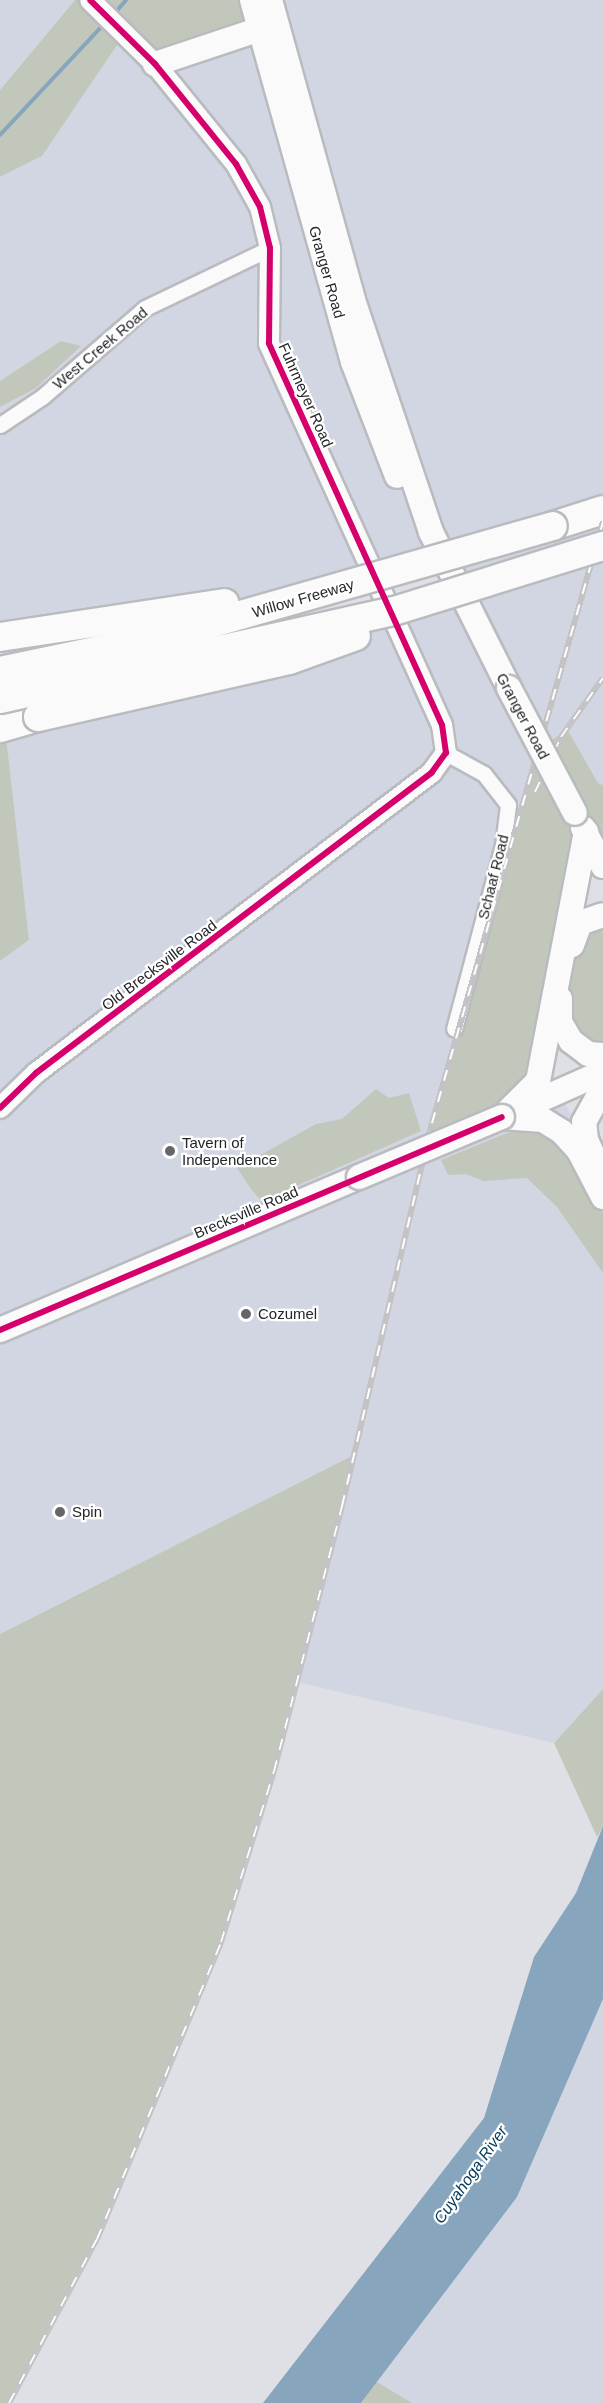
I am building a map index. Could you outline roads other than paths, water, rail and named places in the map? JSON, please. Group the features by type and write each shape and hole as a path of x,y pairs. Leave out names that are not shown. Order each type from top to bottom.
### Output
{"highway":[{"name":"Willow Freeway","path":"0,671 167,636 603,510"},
{"path":"0,637 251,598 553,526"},
{"name":"Willow Freeway","path":"0,699 394,611 603,547"},
{"path":"0,728 289,660 603,547"}],"main road":[{"name":"Granger Road","path":"252,0 268,26 362,360 431,532 509,688 588,827 603,866"},
{"name":"Granger Road","path":"268,26 270,0"},
{"path":"155,64 268,26"},
{"path":"502,1117 538,1081 588,827"},
{"path":"603,915 585,920 576,929 558,1012 563,1029 576,1047 603,1055"},
{"name":"Brecksville Road","path":"0,1330 603,1072"},
{"path":"603,1088 584,1122 586,1140 603,1178"},
{"path":"502,1117 543,1120 562,1132 579,1151 603,1197"}],"street":[{"name":"Fuhrmeyer Road","path":"94,4 155,64 236,164 260,207 270,248 269,343 442,725 446,753"},
{"name":"West Creek Road","path":"0,425 42,397 145,308 270,248"},
{"name":"Schaaf Road","path":"446,753 484,774 508,805 503,845 454,1029"},
{"name":"Old Brecksville Road","path":"0,1108 40,1070 432,772 446,753"}],"water":[{"name":"Cuyahoga River","path":"603,1826 603,1999 517,2197 361,2403 263,2403 484,2118 534,1957 576,1893"}],"waterway":[{"path":"114,14 126,0"},
{"path":"0,135 104,24"}],"railway":[{"path":"9,2403 97,2239 221,1942 274,1771 342,1506 432,1123 603,522"},
{"path":"535,792 561,737 603,678"}],"place":[{"name":"Tavern of Independence","path":"170,1151"},
{"name":"Cozumel","path":"246,1314"},
{"name":"Spin","path":"60,1512"}]}
